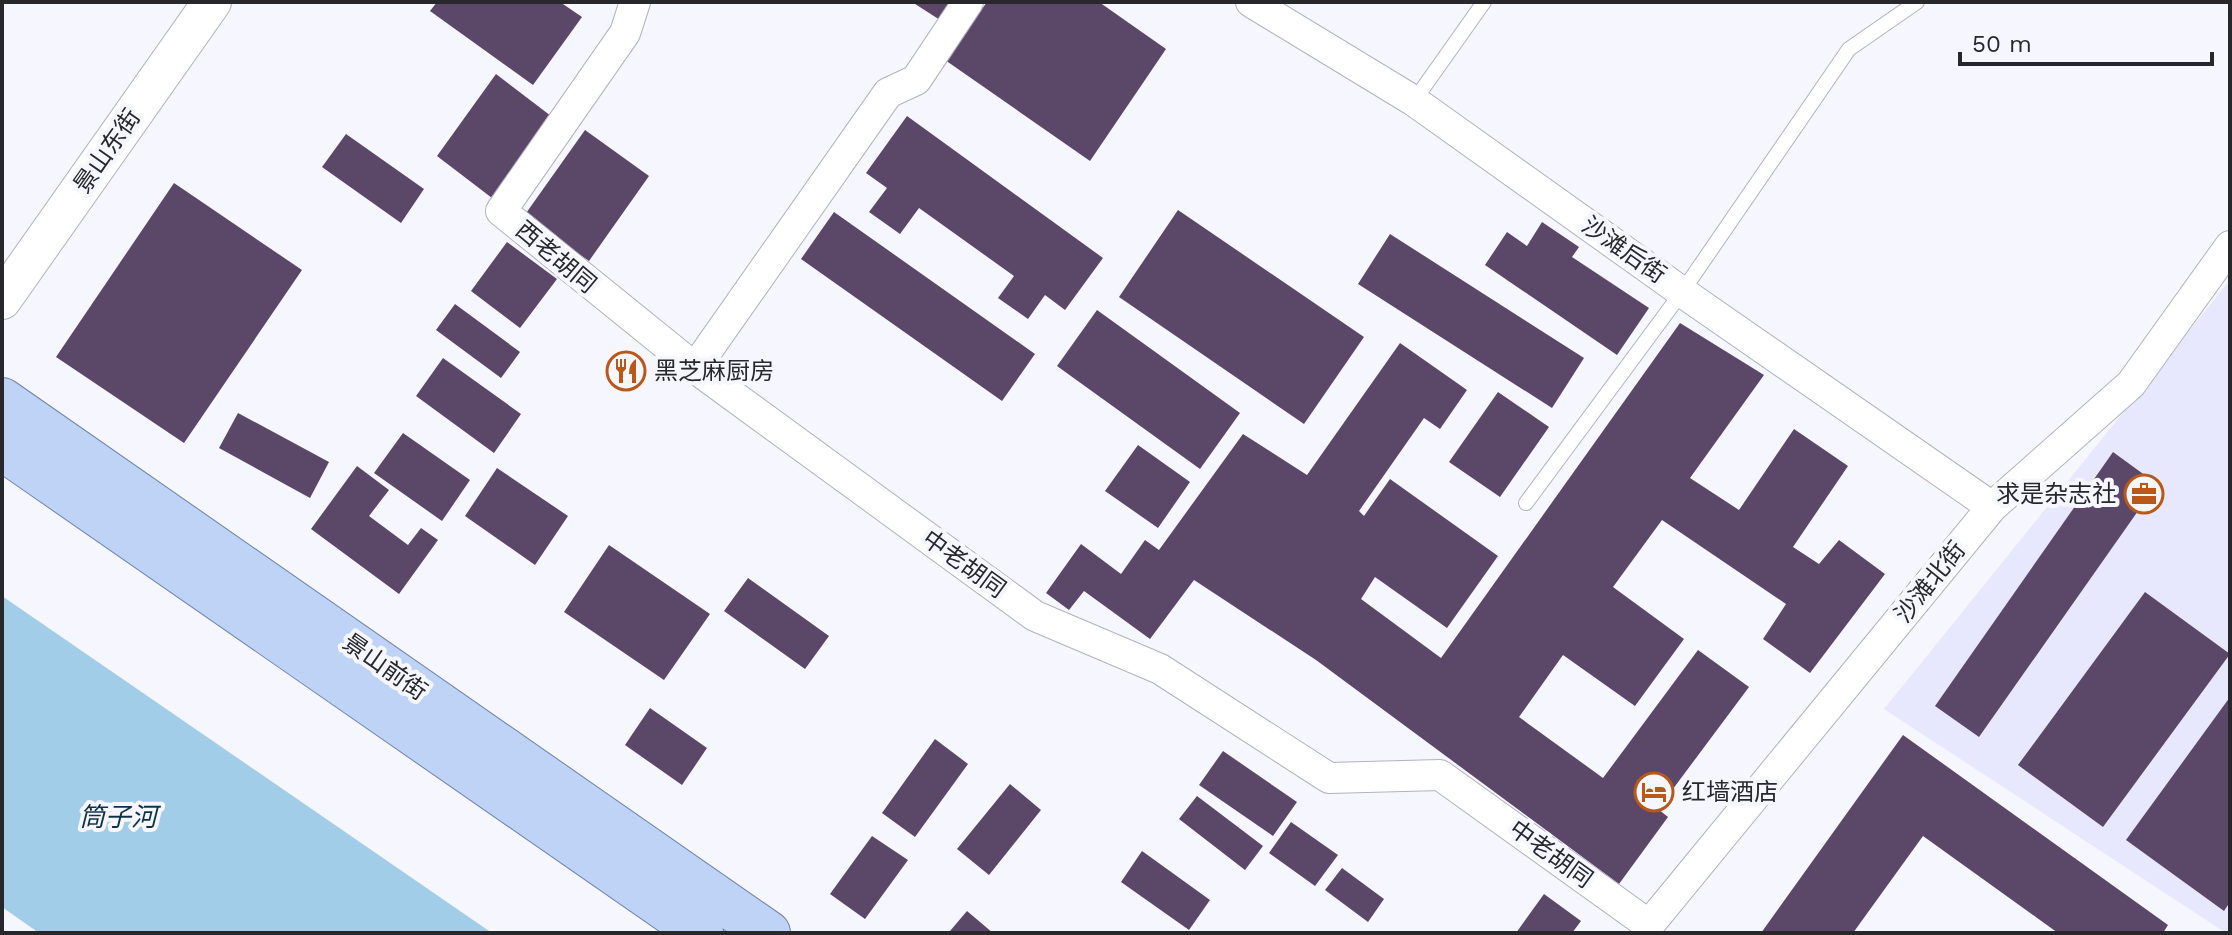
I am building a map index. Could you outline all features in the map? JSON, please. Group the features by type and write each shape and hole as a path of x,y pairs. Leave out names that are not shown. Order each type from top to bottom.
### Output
{"main road":[{"name":"景山前街","path":"2,400 768,933"},
{"name":"景山前街","path":"2,448 701,933"}],"street":[{"name":"景山东街","path":"2,300 212,2"},
{"name":"西老胡同","path":"635,2 625,33 501,211 695,368"},
{"path":"695,368 888,93 916,80 968,2"},
{"name":"沙滩后街","path":"1251,2 1414,101 1992,507"},
{"name":"沙滩北街","path":"1648,929 1992,507 2131,384 2230,246"},
{"name":"中老胡同","path":"695,368 1035,616 1160,669 1329,778 1440,775 1648,929"}],"lane":[{"path":"1414,101 1484,2"},
{"path":"1526,503 1682,292 1849,49 1917,2"}],"shaded area":[{"name":"求是杂志社","path":"2230,280 2230,933 2226,933 1884,709"}],"water":[{"name":"筒子河","path":"2,596 492,933 39,933 2,907"}],"building":[{"path":"437,2 560,2 582,17 533,85 430,11"},
{"path":"912,2 952,2 940,20"},
{"path":"987,2 1099,2 1166,49 1090,161 945,60"},
{"path":"496,74 551,116 492,198 437,156"},
{"path":"907,116 1103,258 1065,310 1045,295 1028,319 998,298 1014,276 919,208 900,234 869,212 887,188 866,173"},
{"path":"585,130 649,176 589,261 524,216"},
{"path":"346,134 424,189 401,223 322,167"},
{"path":"174,183 302,270 184,443 56,357"},
{"path":"1178,210 1364,337 1304,424 1119,297"},
{"path":"834,212 1035,354 1002,401 801,259"},
{"path":"1542,222 1579,247 1572,257 1649,308 1617,355 1485,265 1507,232 1527,246"},
{"path":"1390,234 1584,358 1552,408 1358,284"},
{"path":"507,242 557,279 520,328 471,291"},
{"path":"455,304 520,352 501,378 436,330"},
{"path":"1097,310 1240,413 1200,469 1057,366"},
{"path":"1680,323 1764,375 1690,478 1739,510 1794,429 1848,466 1793,547 1819,564 1839,540 1885,574 1810,673 1763,639 1786,604 1662,520 1613,587 1684,639 1635,706 1563,655 1519,717 1603,778 1698,650 1749,687 1658,809 1668,817 1619,884 1316,660 1194,580 1150,639 1084,591 1069,610 1046,593 1081,544 1121,574 1145,540 1159,550 1243,434 1307,475 1400,343 1467,390 1440,429 1424,418 1359,511 1364,516 1390,479 1498,556 1447,628 1375,577 1361,599 1441,658"},
{"path":"443,358 521,414 494,453 416,396"},
{"path":"1498,392 1549,427 1500,497 1449,462"},
{"path":"238,413 329,462 310,498 219,448"},
{"path":"403,433 470,480 442,521 374,473"},
{"path":"1138,445 1190,482 1158,528 1105,491"},
{"path":"2113,452 2157,484 1979,737 1935,706"},
{"path":"357,466 389,490 369,516 408,545 421,528 438,540 399,594 311,529"},
{"path":"497,468 568,516 535,565 465,516"},
{"path":"609,545 710,614 664,680 564,612"},
{"path":"748,578 829,636 805,669 724,611"},
{"path":"2145,592 2230,654 2103,827 2018,765"},
{"path":"2230,697 2230,902 2224,911 2126,840"},
{"path":"650,708 707,748 682,785 625,745"},
{"path":"1903,735 2168,925 2163,933 2058,933 1923,836 1853,933 1761,933"},
{"path":"935,739 968,764 915,837 882,813"},
{"path":"1223,751 1297,802 1273,836 1199,785"},
{"path":"1010,784 1041,810 989,875 957,849"},
{"path":"1197,796 1263,846 1245,870 1179,819"},
{"path":"1291,822 1338,855 1315,886 1269,853"},
{"path":"872,836 908,860 865,919 830,894"},
{"path":"1142,851 1210,900 1189,930 1121,882"},
{"path":"1342,868 1384,899 1368,922 1325,890"},
{"path":"1544,894 1581,921 1572,933 1516,933"},
{"path":"967,911 993,933 950,931"}],"place":[{"name":"黑芝麻厨房","path":"626,371"},
{"name":"求是杂志社","path":"2144,494"},
{"name":"红墙酒店","path":"1654,792"}]}
